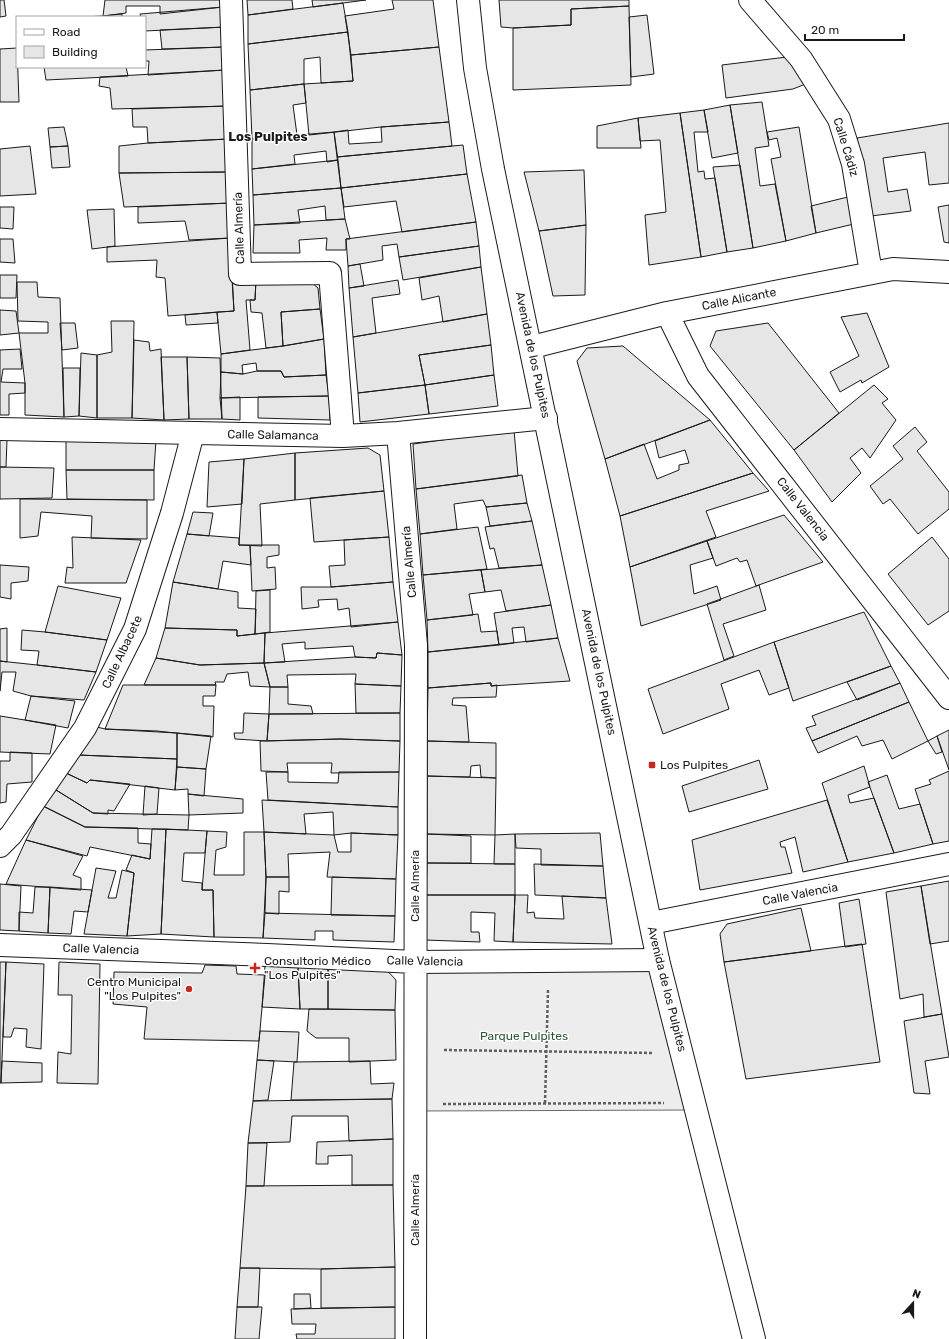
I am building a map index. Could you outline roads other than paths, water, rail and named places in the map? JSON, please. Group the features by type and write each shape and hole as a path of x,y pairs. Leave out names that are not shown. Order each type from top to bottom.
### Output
{"street":[{"name":"Calle Almería","path":"231,0 240,274 330,273 343,436"},
{"name":"Avenida de los Pulpites","path":"468,0 475,68 493,169 532,347 658,960 754,1339"},
{"name":"Calle Cádiz","path":"750,0 801,59 839,119 853,164 871,274"},
{"name":"Calle Alicante","path":"532,347 667,314 893,269 949,272"},
{"name":"Calle Valencia","path":"667,314 698,376 949,698"},
{"name":"Calle Salamanca","path":"0,429 343,436 398,433 546,418"},
{"name":"Calle Albacete","path":"0,846 11,834 85,728 135,629 172,513 193,433"},
{"name":"Calle Almería","path":"398,433 416,645 414,1339"},
{"name":"Calle Valencia","path":"651,924 949,864"},
{"name":"Calle Valencia","path":"0,945 267,954 415,962 658,960"}],"place":[{"name":"Los Pulpites","path":"652,765"},
{"name":"Consultorio Médico \"Los Pulpites\"","path":"255,968"},
{"name":"Centro Municipal \"Los Pulpites\"","path":"189,989"}],"district":[{"name":"Los Pulpites","path":"268,136"}],"park label":[{"name":"Parque Pulpites","path":"524,1036"}]}
